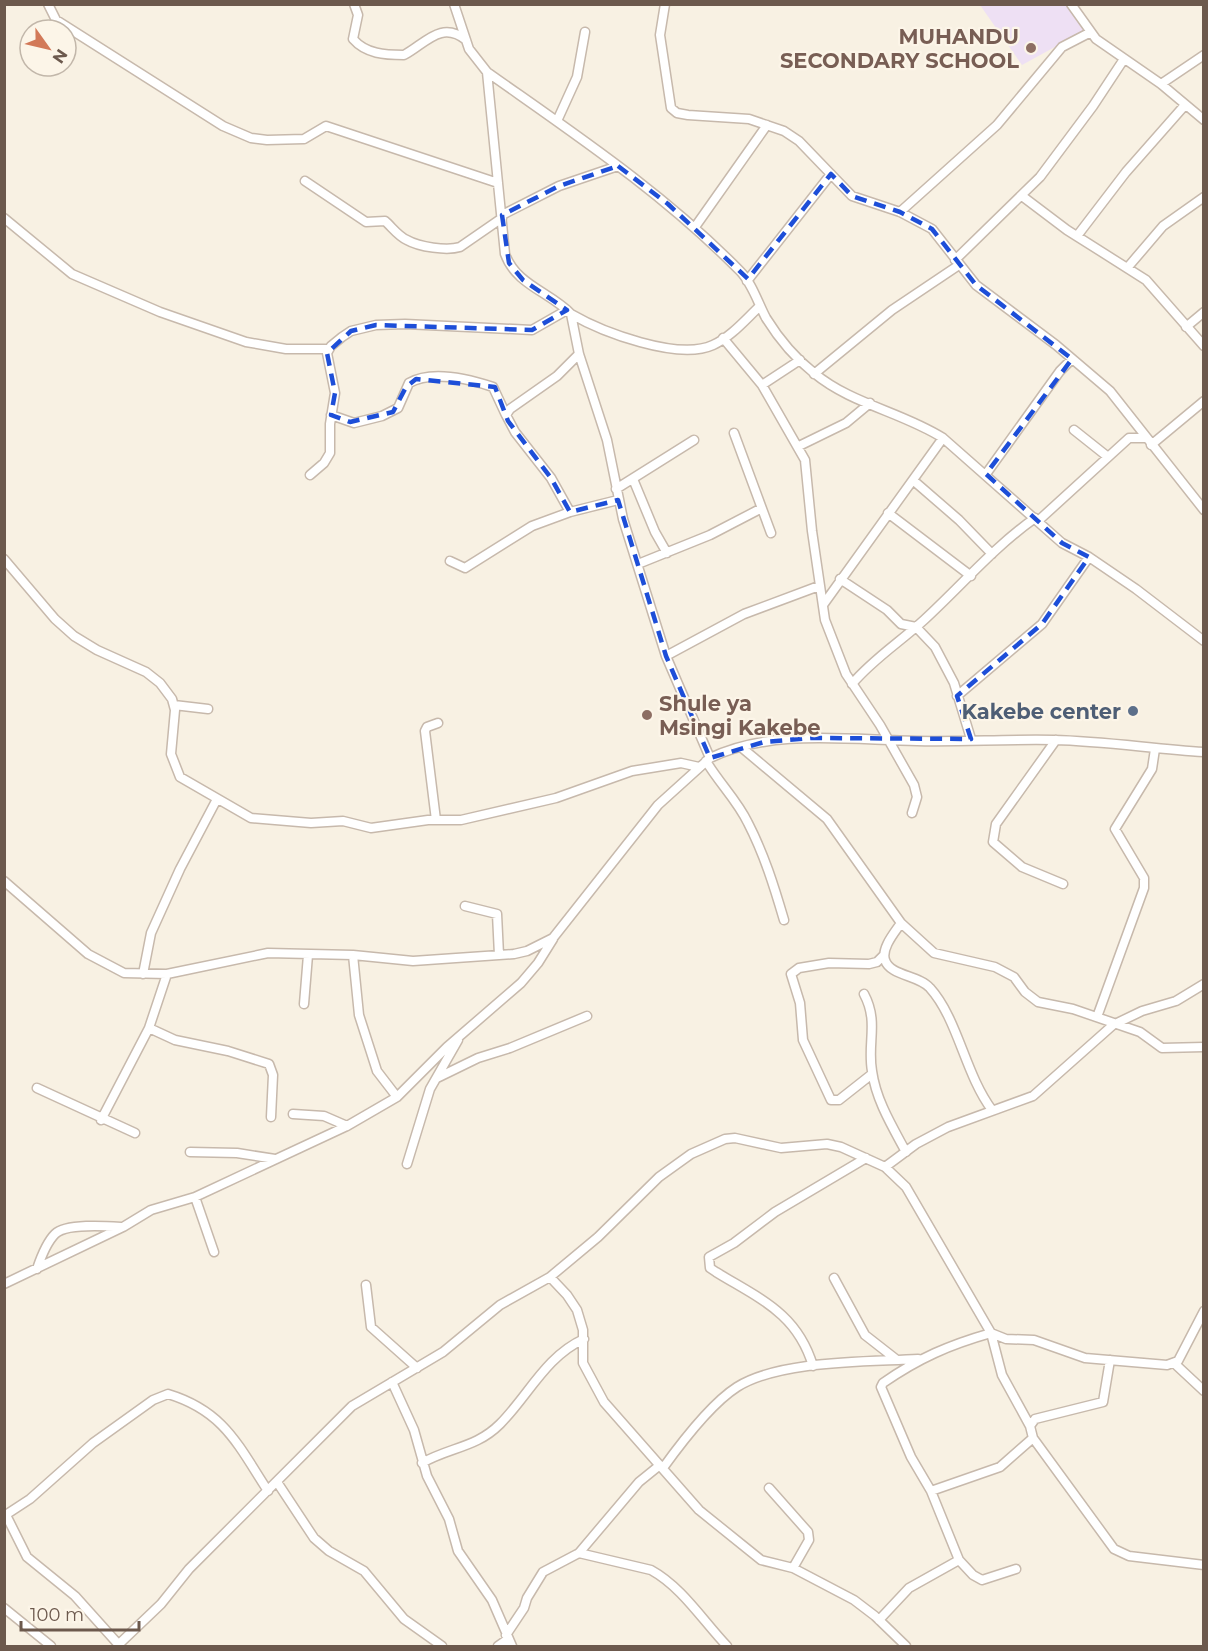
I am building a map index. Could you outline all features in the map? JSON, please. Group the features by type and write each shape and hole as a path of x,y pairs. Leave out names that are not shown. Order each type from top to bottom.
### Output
{"street":[{"path":"48,4 56,20 223,126 251,138 304,139 326,126 498,183"},
{"path":"354,4 358,15 353,39 363,48 376,53 404,55 427,38 443,32 460,34 466,40"},
{"path":"454,4 469,49 487,72 635,177 694,227 747,281 779,337 814,374 835,388 922,424 943,438 1062,543 1089,557 1203,641"},
{"path":"665,4 660,34 671,108 677,113 739,117 784,130 799,141 856,198 900,212 932,230 976,285 1110,391 1203,510"},
{"path":"1071,4 1089,33 1161,84 1203,120"},
{"path":"557,121 577,76 585,32"},
{"path":"900,212 997,125 1062,47 1089,33"},
{"path":"1161,84 1203,55"},
{"path":"814,374 892,309 957,262 977,236 1022,196 1057,156 1124,59"},
{"path":"487,72 508,263 523,280 569,312 604,332 649,345 698,348 714,344 760,306"},
{"path":"1077,236 1126,172 1185,105"},
{"path":"694,227 767,125"},
{"path":"305,181 366,222 385,221 403,238 412,242 453,249 460,247 502,217 559,186 618,166"},
{"path":"747,281 831,174"},
{"path":"1022,196 1077,236 1128,267 1162,296 1203,346"},
{"path":"1128,267 1163,226 1203,197"},
{"path":"4,218 72,274 149,308 246,342 286,349 328,349 351,331 376,325 416,324 532,330 569,312"},
{"path":"569,312 579,354 608,440 618,500 666,656 705,762 721,786 731,795 748,822 772,877 783,920"},
{"path":"1186,327 1203,312"},
{"path":"723,338 762,385 805,460 819,586 827,628 852,684 880,725 915,785 917,797 912,813"},
{"path":"310,475 329,455 331,415 335,393 327,356 328,349"},
{"path":"506,415 510,409 557,376 579,354"},
{"path":"986,474 1060,371 1072,359"},
{"path":"762,385 800,360"},
{"path":"331,415 354,423 393,412 398,408 406,387 416,379 426,377 473,382 493,387 515,432 551,478 570,512"},
{"path":"852,684 866,668 916,627 992,554 1129,438 1148,441 1203,401"},
{"path":"799,446 846,423 870,403"},
{"path":"1074,430 1108,457"},
{"path":"734,433 760,509 771,532"},
{"path":"823,605 943,438"},
{"path":"616,489 694,440"},
{"path":"633,479 655,532 667,553"},
{"path":"914,481 959,520 992,554"},
{"path":"450,561 465,568 515,535 570,512 618,500"},
{"path":"638,564 725,529 760,509"},
{"path":"888,513 971,576"},
{"path":"957,696 1042,624 1089,557"},
{"path":"4,559 55,619 74,636 97,650 154,677 170,696 174,705 175,719 171,754 180,777 217,799 258,819 311,823 343,821 370,828 436,820 461,820 523,807 632,771 681,763 705,762"},
{"path":"840,579 888,610 901,624 916,627 943,659 971,739"},
{"path":"666,656 744,614 819,586"},
{"path":"174,705 208,709"},
{"path":"436,820 430,788 425,731 427,727 438,723"},
{"path":"4,1284 123,1227 158,1207 195,1197 347,1126 397,1097 463,1032 521,983 658,805 705,762 741,747 810,738 888,741 1056,740 1203,752"},
{"path":"1056,740 996,824 993,842 1022,867 1063,884"},
{"path":"741,747 827,819 901,923 934,953 995,966 1014,977 1025,992 1038,1002 1097,1017 1113,1025 1145,1034 1162,1048 1203,1047"},
{"path":"1097,1017 1144,888 1144,878 1115,829 1152,769 1155,749"},
{"path":"143,975 151,933 180,869 217,799"},
{"path":"4,881 88,954 124,973 167,974 258,954 353,955 413,961 499,955 527,951 553,939"},
{"path":"465,906 497,914 499,955"},
{"path":"872,1074 839,1100 831,1100 804,1040 800,1003 791,974 799,968 830,963 869,964 877,962 884,955 901,923"},
{"path":"304,1004 308,955"},
{"path":"353,955 359,1015 377,1071 397,1097"},
{"path":"884,955 885,962 891,968 918,979 931,988 945,1013 977,1088 992,1110"},
{"path":"101,1120 149,1028 167,974"},
{"path":"885,1167 948,1126 1033,1096 1113,1025 1142,1011 1176,1001 1203,984"},
{"path":"864,994 873,1016 872,1074 879,1099 906,1152"},
{"path":"437,1077 478,1058 510,1048 587,1016"},
{"path":"149,1028 175,1040 242,1054 269,1064 273,1075 271,1117"},
{"path":"407,1164 423,1108 437,1077 463,1032"},
{"path":"37,1088 101,1120 135,1133"},
{"path":"293,1114 324,1116 347,1126"},
{"path":"268,1491 222,1423 199,1405 168,1394 153,1400 93,1443 40,1490 5,1515 27,1557 35,1566 75,1596 118,1646 161,1604 189,1569 268,1491 352,1406 443,1352 500,1305 550,1277 598,1237 659,1177 712,1143 735,1138 781,1148 827,1144 885,1167 906,1187 991,1333 1002,1375 1017,1407 1030,1426 1033,1438 1114,1549 1129,1556 1203,1564"},
{"path":"190,1152 237,1153 275,1159"},
{"path":"813,1366 803,1339 782,1313 710,1268 709,1257 734,1243 775,1212 866,1158"},
{"path":"195,1197 214,1252"},
{"path":"37,1269 46,1247 58,1232 79,1227 123,1227"},
{"path":"550,1277 577,1310 584,1339 583,1363 592,1383 620,1423 699,1510 761,1560 793,1568 854,1600 879,1620 906,1647"},
{"path":"834,1278 855,1321 865,1335 897,1360"},
{"path":"366,1285 371,1327 417,1368"},
{"path":"1016,1569 982,1580 973,1575 959,1560 931,1491 911,1457 881,1387 883,1383 918,1359 959,1342 991,1333 1006,1339 1034,1340 1074,1356 1174,1364 1178,1361 1203,1311"},
{"path":"422,1463 447,1450 478,1442 500,1424 560,1354 584,1339"},
{"path":"498,1647 509,1640 527,1598 543,1572 579,1553 639,1482 661,1466 682,1441 736,1388 776,1373 813,1366 918,1359"},
{"path":"1030,1426 1035,1419 1043,1416 1103,1402 1110,1360"},
{"path":"1174,1364 1203,1391"},
{"path":"392,1382 414,1430 422,1463 448,1519 458,1551 492,1600 509,1640"},
{"path":"931,1491 1000,1467 1033,1438"},
{"path":"277,1482 314,1538 329,1551 364,1571 404,1619 442,1647"},
{"path":"769,1488 808,1532 809,1540 793,1568"},
{"path":"579,1553 651,1570 660,1575 672,1584 727,1647"},
{"path":"879,1620 909,1588 959,1560"},
{"path":"4,1608 51,1647"}],"highlighted area":[{"path":"618,166 668,204 748,279 831,174 852,196 900,212 932,229 976,285 1072,359 986,474 1062,543 1089,557 1042,624 957,696 971,739 811,738 764,742 710,758 666,656 618,500 570,512 551,478 508,421 495,387 416,379 406,387 393,412 350,422 331,415 335,393 327,353 351,331 376,325 532,330 567,310 523,280 509,263 502,215 559,186"}],"shaded area":[{"name":"MUHANDU SECONDARY SCHOOL","path":"980,5 1069,5 1084,31 1022,65"}],"place":[{"name":"MUHANDU SECONDARY SCHOOL","path":"1031,48"},
{"name":"Kakebe center","path":"1133,711"},
{"name":"Shule ya Msingi Kakebe","path":"647,715"}]}
